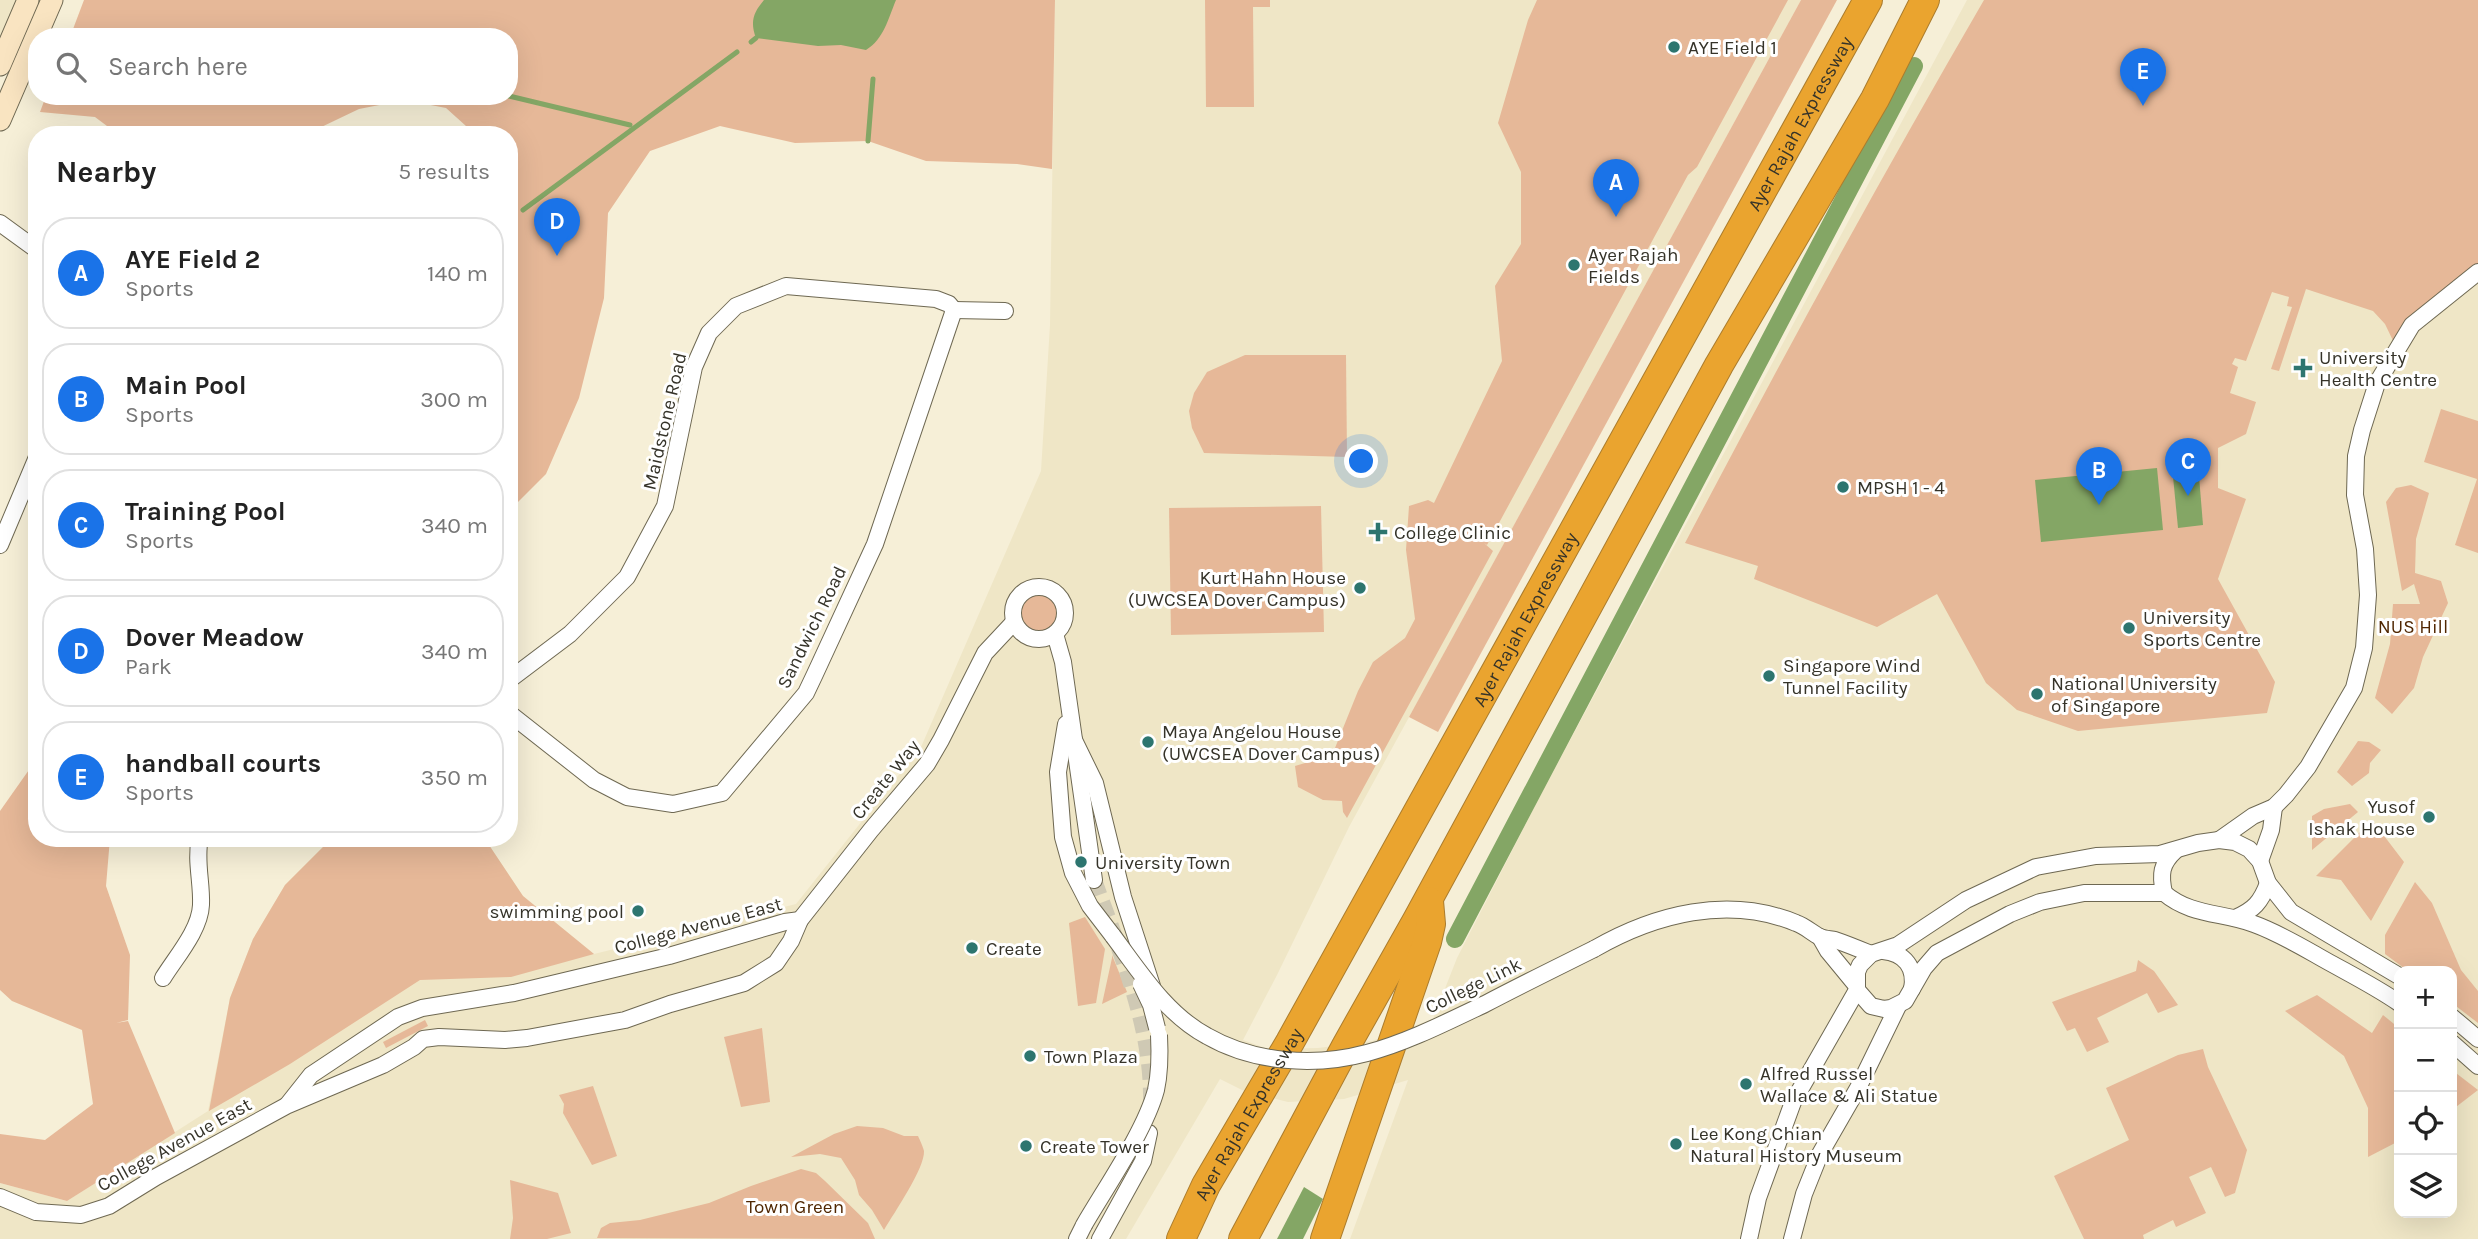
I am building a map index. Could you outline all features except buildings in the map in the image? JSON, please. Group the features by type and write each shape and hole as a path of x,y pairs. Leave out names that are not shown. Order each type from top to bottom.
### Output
{"highway":[{"name":"Ayer Rajah Expressway","path":"1181,1239 1206,1185 1290,1042 1868,0"},
{"path":"1249,1232 1346,1046 1719,365 1875,99 1925,0"},
{"path":"1325,1239 1427,942 1431,924 1429,898"},
{"path":"1161,1239 1206,1185"}],"street":[{"path":"0,65 28,0"},
{"path":"40,28 52,0"},
{"path":"0,120 28,55"},
{"path":"0,223 28,243"},
{"path":"2219,840 2253,816 2274,807 2308,767 2354,688 2364,648 2368,596 2365,549 2355,495 2356,456 2377,383 2413,325 2478,272"},
{"name":"Maidstone Road","path":"518,673 570,634 627,576 665,506 694,367 709,333 736,306 786,286 936,299 949,304 954,310"},
{"path":"954,310 1005,311"},
{"name":"Sandwich Road","path":"518,720 594,780 627,797 673,804 722,793 806,693 875,544 954,310"},
{"path":"0,545 28,478"},
{"name":"Create Way","path":"800,920 927,764 985,653 1014,622 1013,607 1020,594 1033,587 1046,588 1059,596 1065,612 1064,620 1055,634 1063,662 1094,880"},
{"path":"1014,622 1017,629 1031,639 1039,640 1055,634"},
{"name":"College Link","path":"1069,705 1058,772 1063,836 1073,873 1090,906 1169,1008 1206,1036 1241,1052 1281,1060 1313,1060 1366,1053 1434,1029 1617,936 1667,916 1703,909 1759,913 1797,923 1820,937 1877,952"},
{"name":"Create Way","path":"1073,738 1091,772 1105,818"},
{"path":"2260,862 2271,830 2274,807"},
{"name":"College Link","path":"1105,818 1123,897 1152,988"},
{"path":"1749,1239 1758,1198 1793,1102 1860,965 1877,952 1898,945 1966,900 2036,867 2096,856 2145,856 2219,840 2235,842 2249,849 2260,862 2268,883 2291,912 2394,973"},
{"path":"163,978 191,934 201,909 199,847"},
{"path":"2175,851 2165,860 2160,874 2164,892 2176,903 2202,913 2235,918 2282,936 2394,999"},
{"path":"2235,918 2250,912 2262,899 2268,883"},
{"path":"1853,983 1871,1006 1884,1009 1904,1000 1937,953 2030,906 2084,893 2164,892"},
{"name":"College Avenue East","path":"286,1106 311,1074 398,1017 422,1008 514,993 669,956 800,920"},
{"name":"College Avenue East","path":"0,1197 36,1212 81,1215 109,1206 156,1177 286,1106 383,1065 424,1039 527,1038 625,1020 744,983 776,963 791,941 800,920"},
{"path":"1077,1239 1143,1123 1156,1091 1160,1064 1158,1032 1144,990 1127,965 1113,936"},
{"name":"College Link","path":"1820,937 1853,983"},
{"path":"1792,1239 1804,1194 1820,1154 1914,980 1910,965 1898,954 1877,952"},
{"path":"2457,1021 2478,1039"},
{"path":"2457,1047 2478,1066"},
{"path":"1100,1239 1143,1161 1149,1133"}],"shaded area":[{"path":"0,0 20,0 0,50"},
{"path":"764,0 896,0 881,34 866,50 841,45 818,46 756,38 754,18"},
{"path":"1055,0 1801,0 1349,827 1243,1040 1268,1049 1318,1048 1372,1041 1433,1019 1457,958 1538,800 1967,0 2478,0 2478,1239 1350,1239 1408,1080 1344,1099 1288,1102 1244,1091 1220,1079 1126,1239 0,1239 0,1183 67,1201 208,1111 230,998 253,939 285,885 323,847 490,847 523,896 594,954 796,904 921,747 1041,471 1050,325"},
{"path":"2198,464 2203,525 2178,528 2172,466"},
{"path":"2157,468 2163,530 2041,542 2035,480"},
{"path":"1304,1187 1323,1199 1303,1239 1277,1239"}],"green space":[{"path":"84,0 1055,0 1052,169 1017,164 926,161 868,141 795,143 720,126 650,151 608,213 604,298 579,398 546,474 518,502 518,126 466,126 446,108 431,105 518,105 518,28 73,28"},
{"path":"1205,0 1270,0 1270,7 1253,7 1254,107 1206,107"},
{"name":"Ayer Rajah Fields","path":"1537,0 1788,0 1697,167 1688,175 1487,545 1484,543 1493,551 1347,818 1343,812 1342,801 1323,800 1298,787 1295,766 1325,757 1335,748 1373,662 1405,638 1415,619 1406,550 1409,506 1428,500 1434,503 1502,361 1495,286 1521,244 1521,172 1498,123 1528,20"},
{"path":"1801,0 1837,0 1438,732 1409,717"},
{"path":"1984,0 2478,0 2478,267 2397,349 2385,324 2373,311 2306,289 2279,371 2271,369 2292,307 2287,306 2289,297 2272,292 2246,361 2235,358 2232,364 2238,367 2230,393 2256,402 2246,434 2218,448 2218,488 2246,499 2218,579 2275,682 2267,713 2078,731 2017,710 1986,683 1937,594 1877,627 1754,579 1758,566 1685,543 1832,270"},
{"path":"43,105 379,105 359,109 323,126 107,126 95,117 40,112"},
{"path":"1245,355 1346,355 1347,457 1204,453 1192,428 1189,411 1194,393 1207,372"},
{"path":"2441,409 2478,421 2478,553 2455,545 2477,479 2424,462"},
{"name":"NUS Hill","path":"2411,485 2429,493 2416,539 2415,573 2441,581 2448,603 2423,657 2414,688 2392,714 2375,698 2390,644 2393,604 2420,604 2414,584 2402,591 2386,502 2396,488"},
{"path":"1321,506 1324,632 1171,635 1169,508"},
{"path":"1038,594 1051,600 1057,613 1051,626 1038,632 1025,626 1019,613 1025,600"},
{"path":"2358,741 2369,742 2381,750 2370,763 2369,773 2352,786 2337,772"},
{"path":"28,771 28,847 109,847 106,886 130,955 128,1020 116,1023 128,1021 175,1133 67,1201 0,1183 0,1134 45,1140 93,1104 82,1030 12,1001 0,990 0,811"},
{"path":"2350,804 2358,812 2312,850 2312,816 2324,809"},
{"path":"2372,820 2404,862 2371,921 2341,880 2316,876"},
{"path":"323,847 490,847 523,896 594,954 511,977 420,980 290,1064 209,1111 230,998 253,939 285,885"},
{"path":"2415,882 2432,903 2461,970 2478,991 2478,1023 2457,1007 2457,966 2401,966 2385,954 2385,935"},
{"path":"1085,917 1105,949 1096,1003 1078,1006 1069,923"},
{"path":"1112,955 1127,992 1102,1004 1112,958"},
{"path":"2138,960 2154,971 2178,1005 2158,1013 2147,993 2097,1018 2109,1042 2087,1052 2075,1028 2067,1031 2052,1002 2136,971"},
{"path":"2317,995 2372,1033 2383,1015 2394,1024 2394,1144 2368,1157 2368,1108 2344,1056 2285,1011"},
{"path":"425,1020 428,1026 386,1048 383,1042"},
{"path":"762,1028 770,1102 741,1107 724,1037"},
{"path":"2203,1049 2208,1067 2247,1150 2235,1193 2225,1197 2211,1167 2189,1177 2206,1213 2176,1227 2173,1220 2143,1235 2144,1239 2084,1239 2054,1176 2129,1140 2106,1088 2178,1055"},
{"path":"2457,1074 2478,1090 2457,1106"},
{"path":"593,1086 617,1156 592,1165 563,1113 564,1104 559,1095"},
{"path":"857,1126 883,1128 904,1136 918,1136 924,1151 920,1168 884,1230 859,1195 855,1180 841,1158 820,1154 791,1157 834,1134"},
{"name":"Town Green","path":"801,1169 816,1173 825,1181 868,1223 875,1239 597,1238 601,1228 610,1223 640,1220 709,1203"},
{"path":"510,1180 558,1193 571,1233 547,1239 510,1239 513,1218"}],"waterway":[{"path":"751,42 756,38"},
{"path":"523,210 737,52"},
{"path":"1455,939 1914,66"},
{"path":"868,141 873,79"},
{"path":"518,98 630,125"}],"tunnel":[{"path":"1094,880 1140,1015 1150,1072 1151,1100"}],"place":[{"name":"AYE Field 1","path":"1674,47"},
{"name":"handball courts","path":"2143,106"},
{"name":"AYE Field 2","path":"1616,217"},
{"name":"Dover Meadow","path":"557,256"},
{"name":"Ayer Rajah Fields","path":"1574,265"},
{"name":"University Health Centre","path":"2303,368"},
{"name":"MPSH 1 - 4","path":"1843,487"},
{"name":"Training Pool","path":"2188,496"},
{"name":"Main Pool","path":"2099,505"},
{"name":"College Clinic","path":"1378,532"},
{"name":"Kurt Hahn House (UWCSEA Dover Campus)","path":"1360,588"},
{"name":"University Sports Centre","path":"2129,628"},
{"name":"Singapore Wind Tunnel Facility","path":"1769,676"},
{"name":"National University of Singapore","path":"2037,694"},
{"name":"Maya Angelou House (UWCSEA Dover Campus)","path":"1148,742"},
{"name":"Yusof Ishak House","path":"2429,817"},
{"name":"University Town","path":"1081,862"},
{"name":"swimming pool","path":"638,911"},
{"name":"Create","path":"972,948"},
{"name":"Town Plaza","path":"1030,1056"},
{"name":"Alfred Russel Wallace & Ali Statue","path":"1746,1084"},
{"name":"Lee Kong Chian Natural History Museum","path":"1676,1144"},
{"name":"Create Tower","path":"1026,1146"}]}
